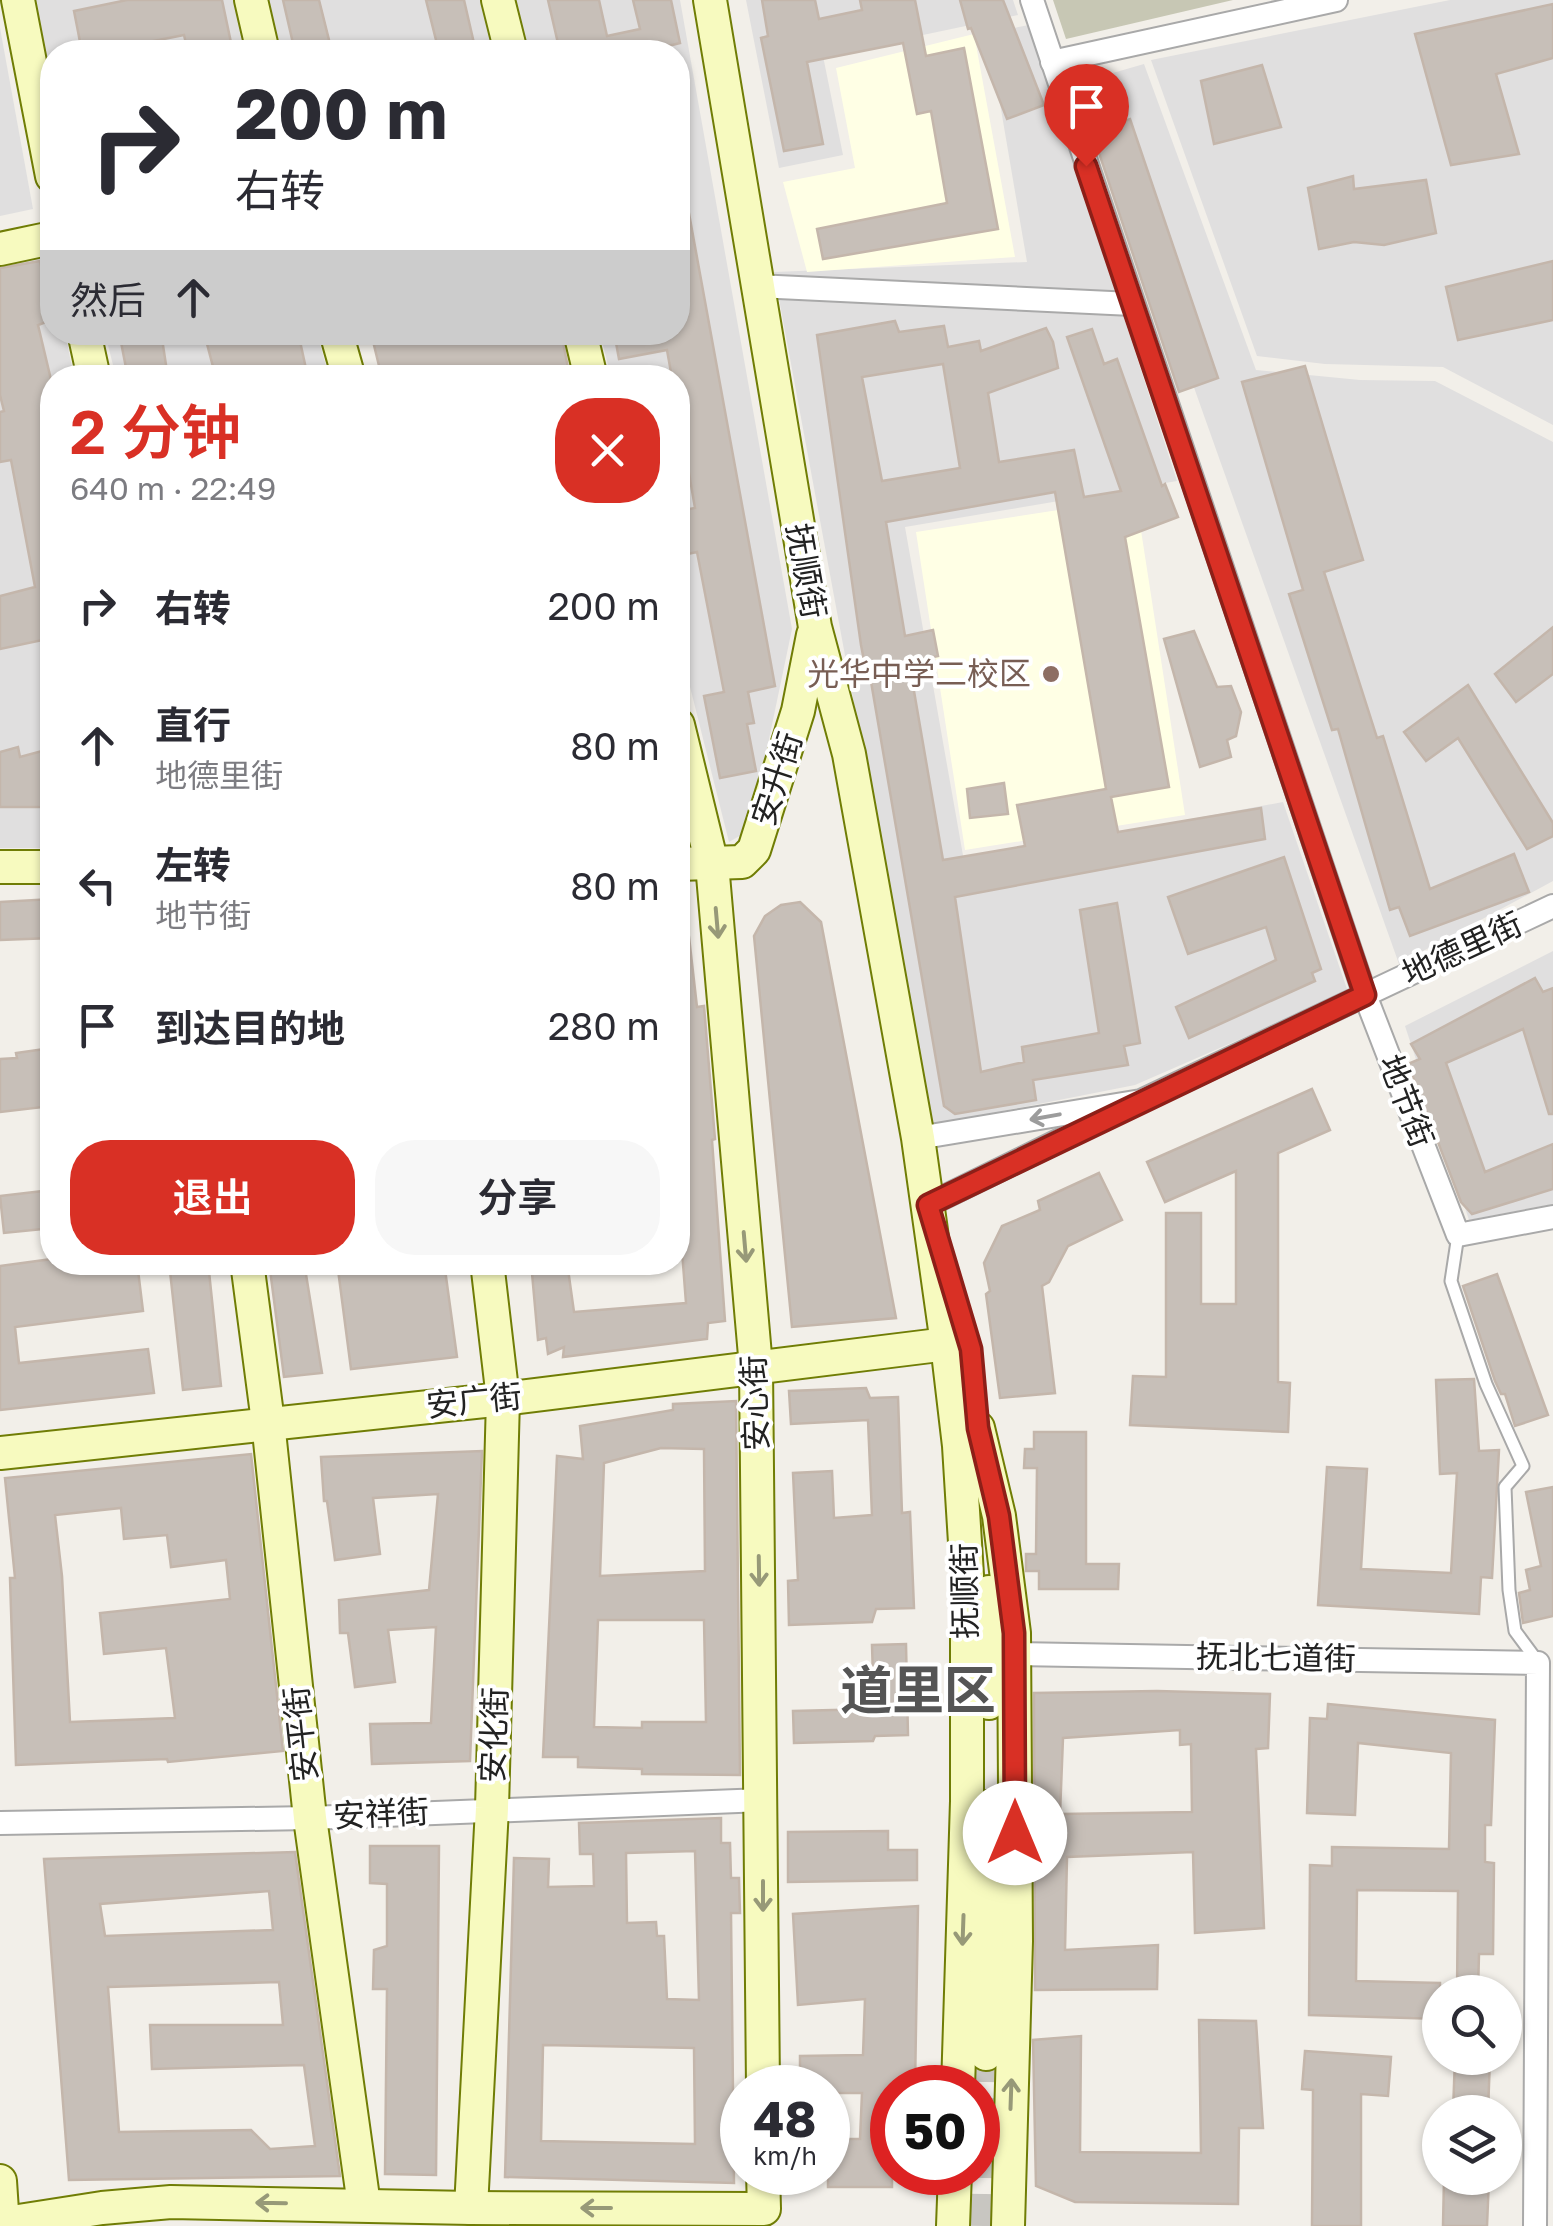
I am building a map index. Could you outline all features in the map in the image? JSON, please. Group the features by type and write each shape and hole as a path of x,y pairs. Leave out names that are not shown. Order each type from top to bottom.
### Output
{"main road":[{"path":"18,0 40,114"},
{"path":"251,0 261,40"},
{"path":"498,0 508,40"},
{"name":"抚顺街","path":"710,0 815,627 850,754 918,1138 948,1344 967,1575 959,2065"},
{"path":"0,249 40,241"},
{"name":"安升街","path":"690,864 742,862 754,850 798,711 815,627"},
{"name":"安心街","path":"690,774 712,864 756,1366 763,2065"},
{"path":"0,867 40,867"},
{"name":"抚顺街","path":"928,1205 971,1349 987,1535 990,1644 986,2054"},
{"name":"安平街","path":"250,1275 310,1818 364,2205"},
{"name":"安化街","path":"471,2208 492,1808 503,1399 489,1275"},
{"name":"安广街","path":"0,1453 503,1399 948,1344"},
{"name":"抚顺街","path":"978,1428 999,1516 1014,1654 1016,1941 1008,2226"},
{"path":"0,2181 2,2225"},
{"path":"2,2225 102,2208 171,2202 764,2209 764,2195"},
{"path":"953,2226 954,2195"},
{"path":"2,2225 145,2226"}],"street":[{"name":"地节街","path":"1032,0 1365,995 1458,1235"},
{"path":"1052,62 1336,0"},
{"path":"759,286 1132,304"},
{"name":"地德里街","path":"918,1138 1141,1100 1553,906"},
{"path":"928,1205 1141,1100"},
{"path":"1458,1235 1553,1217"},
{"name":"抚北七道街","path":"1014,1654 1538,1663"},
{"path":"1535,2226 1538,1663"},
{"name":"安祥街","path":"0,1823 310,1818 762,1800"}],"lane":[{"name":"地节街","path":"1458,1235 1451,1281 1486,1384 1523,1466 1505,1487 1509,1590 1515,1631 1538,1663"}],"shaded area":[{"path":"31,0 237,0 247,40 40,40 40,46"},
{"path":"264,0 481,0 490,40 274,40"},
{"path":"516,0 680,0 687,40 526,40"},
{"path":"746,0 1013,0 1018,15 823,56 843,155 779,168"},
{"path":"1053,0 1233,0 1066,39"},
{"path":"1450,0 1553,0 1553,425 1443,367 1325,364 1257,356 1151,60"},
{"path":"1029,25 1177,481 905,527 964,861 1283,802 1348,992 1135,1085 932,1125 774,272 1027,262 988,33"},
{"path":"0,28 33,209 0,216"},
{"path":"974,34 1015,257 807,272 783,182 855,168 836,68"},
{"path":"690,56 792,629 750,830 729,842 690,687 690,365 608,365 603,345 690,345"},
{"path":"1144,64 1256,370 1360,380 1435,381 1553,442 1553,881 1399,964 1085,81"},
{"path":"40,257 40,345 67,345 72,365 40,365 40,848 0,848 0,266"},
{"path":"108,345 320,345 326,365 113,365"},
{"name":"光华中学二校区","path":"1136,498 1185,815 965,850 916,532"},
{"path":"1553,951 1553,1204 1469,1220 1405,1026"}],"building":[{"path":"127,0 222,0 230,40 185,40 184,35 159,40 80,40 74,11"},
{"path":"283,0 319,0 329,40 292,40"},
{"path":"426,0 464,0 473,40 436,40"},
{"path":"548,0 599,0 607,36 640,29 633,0 671,0 679,40 557,40"},
{"path":"762,0 815,0 819,19 862,10 860,0 915,0 926,56 964,48 998,229 823,259 817,229 947,203 931,111 917,114 903,43 807,62 823,144 784,151 761,38 768,36"},
{"path":"960,0 1003,0 1044,105 1007,119 971,28 968,29"},
{"path":"1553,4 1553,58 1496,74 1519,154 1451,165 1415,34"},
{"path":"1262,65 1281,127 1214,144 1201,81"},
{"path":"1130,119 1218,378 1179,392 1092,132"},
{"path":"1353,176 1354,189 1426,180 1436,233 1384,245 1354,242 1319,249 1308,188"},
{"path":"690,219 775,686 748,692 754,723 747,724 756,771 720,778 704,696 724,692 697,552 690,553 690,509 695,508 690,479 690,365 670,365 667,350 619,359 616,345 690,345"},
{"path":"40,261 38,325 47,365 40,365 40,641 0,649 0,596 35,587 11,460 0,462 0,412 4,411 0,395 0,268"},
{"path":"1553,261 1553,320 1458,340 1446,287"},
{"path":"895,321 899,332 944,326 948,347 979,341 981,351 1046,328 1058,368 988,393 999,462 1074,450 1084,497 1121,491 1067,337 1092,329 1104,364 1117,359 1162,486 1165,484 1178,517 1125,537 1169,787 1111,797 1118,832 1261,808 1265,839 955,897 981,1072 1024,1062 1022,1047 1099,1033 1080,910 1117,903 1140,1043 1124,1046 1128,1065 1033,1080 1036,1100 955,1114 944,1106 869,670 866,671 861,645 817,335","holes":["943,364 960,468 882,481 862,377","1055,492 1106,789 1017,805 1025,846 943,860 909,662 938,656 933,630 905,636 886,522"]},
{"path":"122,345 163,345 166,365 125,365"},
{"path":"207,345 301,345 305,365 213,365"},
{"path":"374,345 564,345 567,365 379,365"},
{"path":"1305,366 1363,560 1324,572 1377,738 1383,736 1430,889 1514,854 1529,892 1410,936 1399,907 1390,910 1338,729 1332,730 1289,594 1303,590 1242,382"},
{"path":"1553,627 1553,674 1516,702 1495,674"},
{"path":"1194,631 1217,687 1231,686 1241,712 1236,736 1227,740 1231,757 1200,767 1164,639"},
{"path":"1468,685 1553,823 1553,836 1527,849 1458,738 1426,761 1404,732"},
{"path":"18,747 20,757 40,752 40,807 0,807 0,752"},
{"path":"1004,783 1008,814 970,818 967,789"},
{"path":"1284,857 1321,969 1312,973 1315,981 1189,1038 1176,1007 1276,960 1266,927 1188,954 1168,897"},
{"path":"40,900 40,938 0,940 0,902"},
{"path":"800,902 821,922 896,1318 792,1327 754,936 765,916 781,905"},
{"path":"690,946 697,1007 704,1006 725,1321 708,1323 707,1339 563,1357 564,1347 548,1354 546,1338 538,1340 532,1275 569,1275 574,1312 686,1303 684,1275 690,1275"},
{"path":"1535,978 1543,992 1553,988 1553,1114 1549,1114 1523,1029 1446,1063 1485,1172 1553,1144 1553,1189 1472,1214 1461,1202 1408,1064 1420,1059 1411,1044"},
{"path":"40,1050 40,1107 0,1112 0,1059 17,1058 16,1053"},
{"path":"1312,1089 1330,1130 1278,1153 1278,1382 1290,1383 1288,1432 1130,1425 1133,1376 1166,1377 1166,1213 1201,1213 1201,1304 1236,1304 1236,1171 1165,1202 1147,1162"},
{"path":"1099,1173 1122,1220 1068,1246 1049,1282 1042,1286 1055,1393 1000,1398 984,1263 1002,1226 1040,1210 1038,1201"},
{"path":"40,1191 40,1229 4,1233 0,1196"},
{"path":"40,1261 40,1275 139,1275 143,1311 15,1327 19,1363 148,1349 154,1393 0,1410 0,1266"},
{"path":"1497,1274 1548,1415 1515,1426 1505,1394 1501,1394 1495,1381 1463,1286"},
{"path":"170,1275 209,1275 221,1386 183,1390"},
{"path":"271,1275 306,1275 322,1373 284,1377"},
{"path":"339,1275 446,1275 457,1357 351,1369"},
{"path":"1474,1379 1479,1451 1499,1450 1492,1578 1481,1577 1479,1614 1318,1605 1327,1467 1367,1469 1361,1569 1451,1573 1457,1473 1440,1474 1436,1380"},
{"path":"866,1388 870,1398 898,1397 902,1513 910,1512 914,1608 876,1609 872,1622 789,1625 788,1581 798,1580 793,1473 832,1471 834,1518 872,1515 868,1420 791,1424 789,1391"},
{"path":"736,1401 740,1775 642,1774 642,1769 578,1767 578,1757 543,1757 557,1456 583,1459 580,1426 673,1410 673,1404","holes":["661,1448 704,1449 705,1571 600,1576 604,1463","598,1620 704,1620 706,1722 642,1722 642,1728 594,1727"]},
{"path":"1034,1432 1086,1432 1086,1564 1119,1564 1118,1589 1039,1589 1039,1571 1026,1571 1026,1554 1036,1554 1037,1468 1024,1468 1025,1449 1034,1449"},
{"path":"482,1451 470,1761 372,1764 370,1724 431,1723 436,1627 388,1630 395,1682 355,1687 348,1633 340,1633 339,1600 429,1590 438,1494 373,1498 380,1554 335,1560 321,1457"},
{"path":"251,1454 283,1751 168,1762 167,1759 16,1765 10,1578 15,1578 5,1478","holes":["121,1508 124,1539 167,1535 171,1567 226,1560 230,1599 100,1613 104,1654 166,1648 175,1718 70,1722 55,1515"]},
{"path":"1553,1487 1553,1616 1523,1623 1519,1593 1530,1590 1526,1570 1541,1566 1526,1492"},
{"path":"906,1644 908,1735 875,1736 873,1741 794,1743 793,1711 874,1709 872,1645"},
{"path":"1034,1693 1270,1694 1268,1748 1256,1749 1264,1928 1195,1933 1193,1852 1067,1857 1065,1950 1158,1945 1157,1989 1035,1990","holes":["1180,1730 1180,1745 1191,1744 1192,1812 1060,1814 1063,1738"]},
{"path":"1328,1704 1495,1720 1491,1825 1485,1825 1485,1862 1494,1863 1493,1954 1479,1954 1478,1975 1457,1975 1458,1891 1357,1890 1356,1981 1422,1983 1422,2018 1309,2015 1310,1865 1332,1866 1332,1847 1449,1849 1451,1753 1358,1743 1355,1815 1307,1813 1310,1718 1327,1719"},
{"path":"721,1818 721,1843 730,1843 731,1878 739,1878 740,1913 731,1913 733,2065 720,2065 720,2183 505,2177 514,1858 549,1859 548,1887 594,1886 593,1854 580,1854 579,1823","holes":["695,1851 699,2000 667,1999 664,1936 657,1936 656,1922 627,1923 626,1853","543,2045 694,2048 695,2144 541,2141"]},
{"path":"888,1831 888,1850 917,1850 917,1880 788,1882 788,1832"},
{"path":"370,1846 439,1846 436,2175 385,2174 387,1989 373,1989 374,1950 387,1946 387,1884 370,1883"},
{"path":"295,1852 340,2176 69,2180 44,1859","holes":["269,1891 273,1930 105,1936 100,1904","279,1982 283,2025 150,2025 152,2069 304,2065 315,2146 270,2149 251,2130 119,2132 108,1987"]},
{"path":"918,1906 915,2065 870,2065 870,2187 850,2187 850,2139 860,2139 862,2093 850,2093 850,2065 800,2065 800,2056 863,2055 865,1999 798,2005 793,1914"},
{"path":"1199,2020 1256,2021 1263,2128 1239,2128 1238,2204 1075,2202 1036,2186 1033,2040 1081,2036 1080,2152 1201,2153"},
{"path":"1305,2051 1391,2057 1388,2096 1361,2094 1361,2226 1312,2226 1313,2090 1302,2089"},
{"path":"1454,2075 1489,2075 1489,2095 1454,2095"},
{"path":"1444,2195 1488,2195 1487,2226 1443,2226"}],"tunnel":[{"path":"984,2226 986,2054"}],"place":[{"name":"光华中学二校区","path":"1051,674"}],"district":[{"name":"道里区","path":"918,1691"}],"route":[{"path":"1015,1833 1014,1633 999,1516 978,1428 971,1349 928,1205 1365,995 1086,166"}]}
